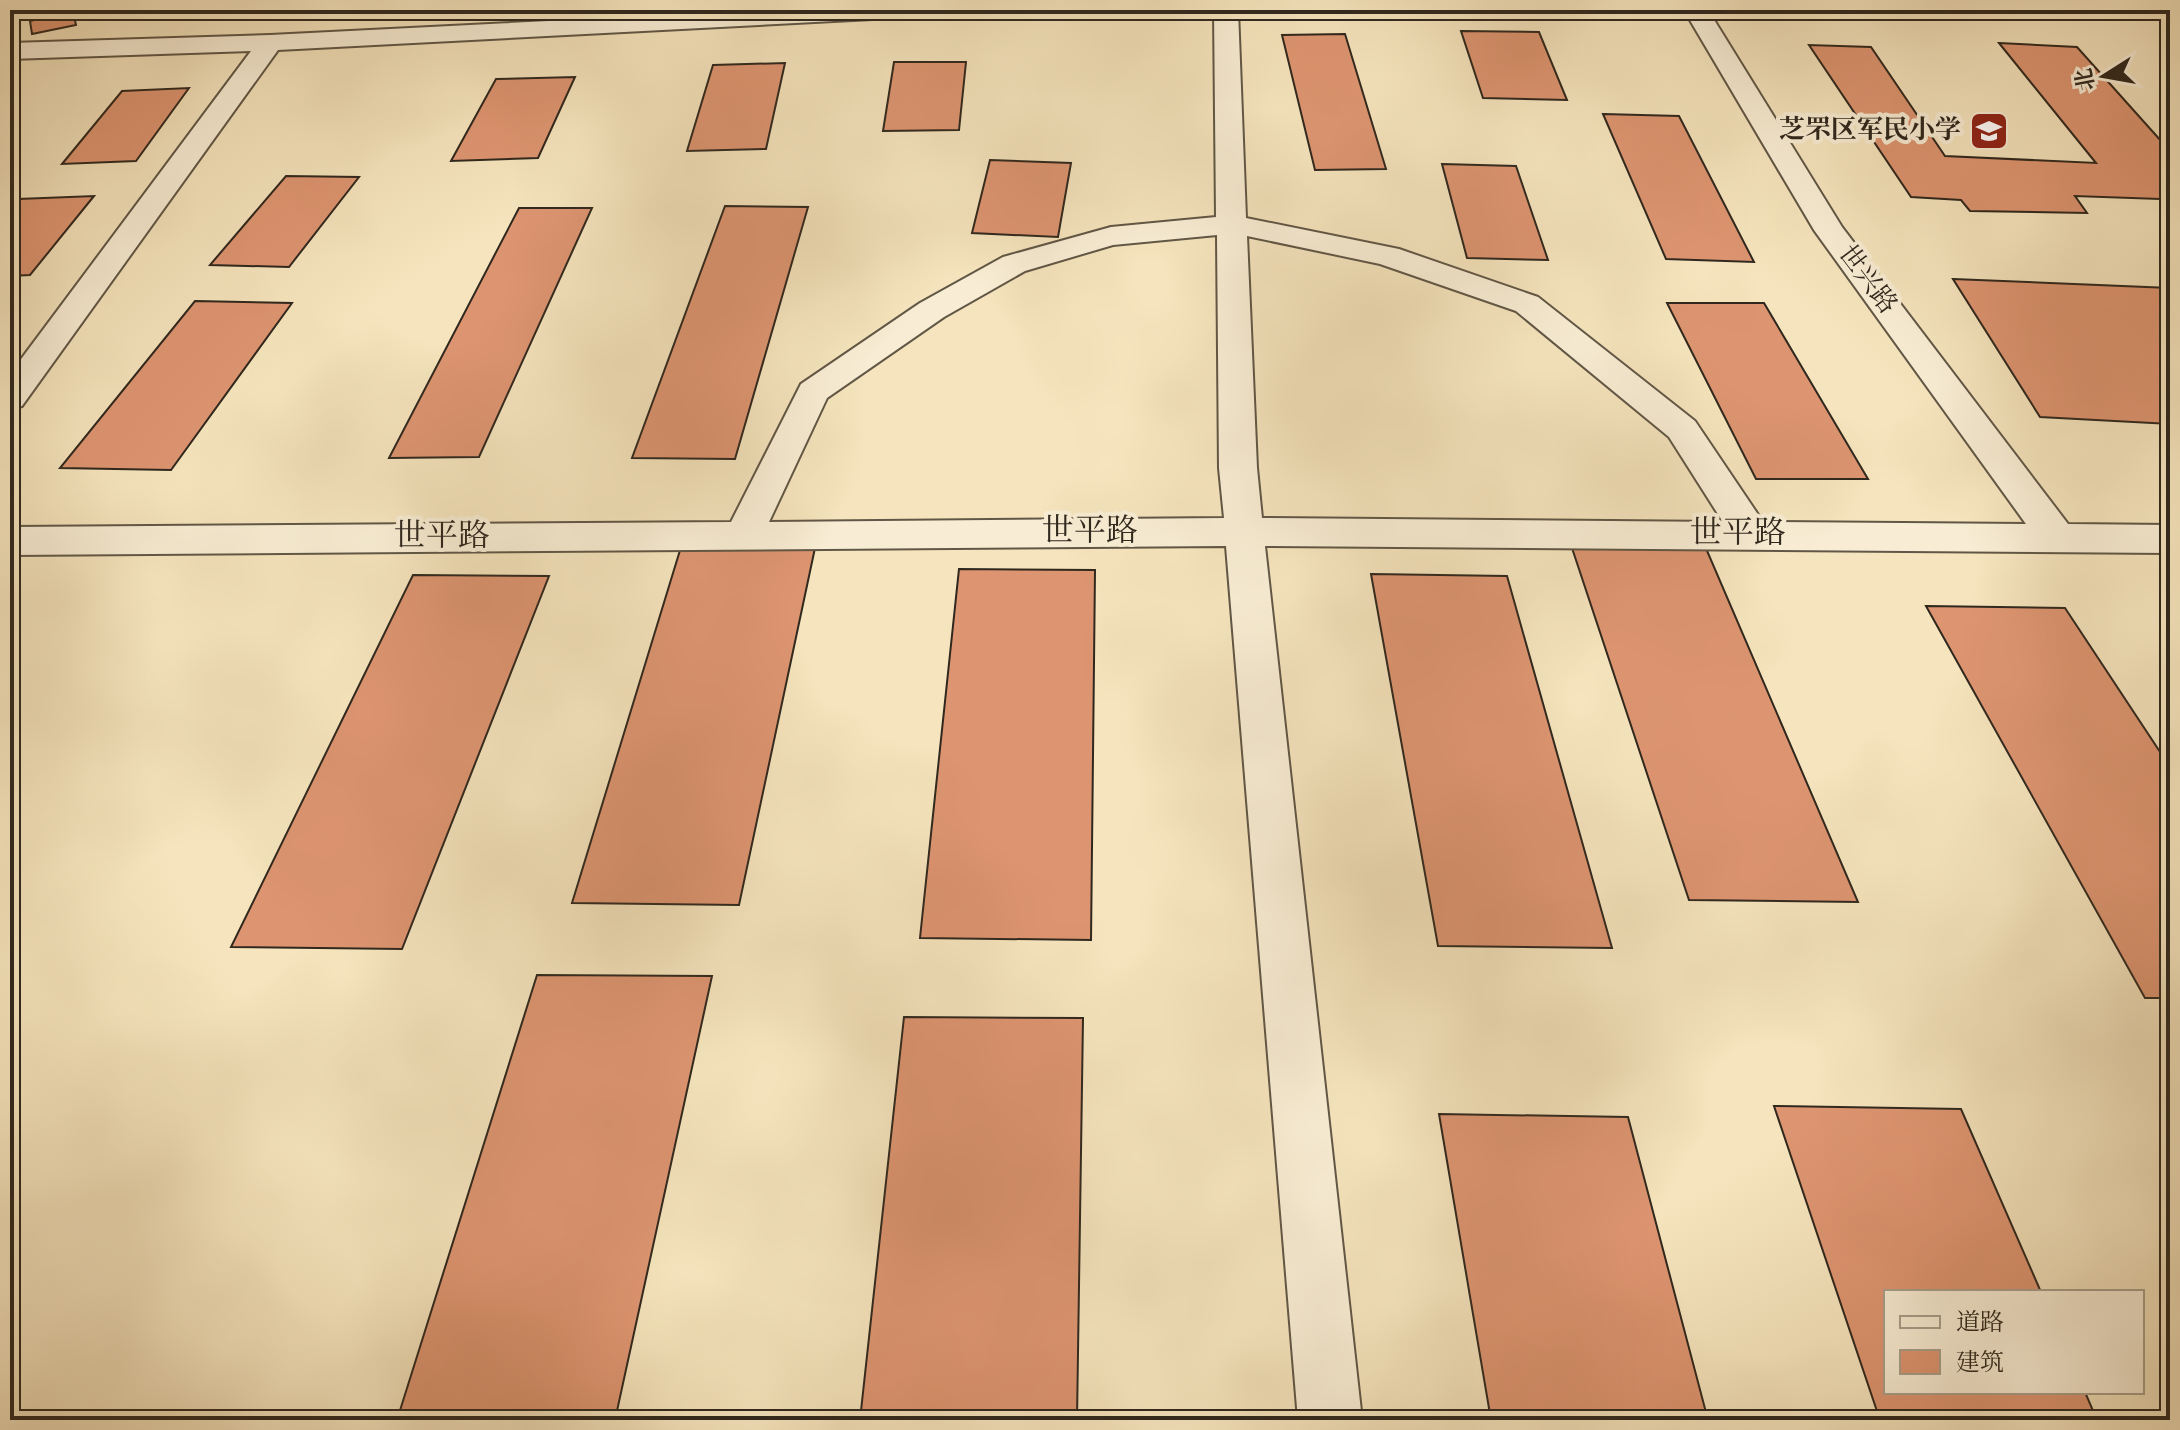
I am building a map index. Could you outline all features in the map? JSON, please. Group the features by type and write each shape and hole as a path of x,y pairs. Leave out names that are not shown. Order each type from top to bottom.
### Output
{"street":[{"path":"10,51 270,43 911,10"},
{"path":"1226,10 1238,468 1330,1420"},
{"name":"世兴路","path":"1696,10 1829,230 2057,538"},
{"path":"10,398 270,43"},
{"path":"743,536 813,392 932,310 1014,264 1111,236 1233,224 1388,256 1527,304 1682,429 1751,535"},
{"name":"世平路","path":"10,541 1244,532 2170,539"}],"building":[{"path":"47,10 125,10 92,17 91,12 74,16 76,25 32,34 30,21 48,17"},
{"path":"1461,31 1539,32 1567,100 1483,98"},
{"path":"1345,34 1386,169 1315,170 1282,35"},
{"path":"1999,43 2077,47 2170,151 2170,209 2160,199 2075,196 2087,213 1970,211 1961,200 1911,197 1809,45 1871,47 1945,156 2096,163"},
{"path":"894,62 966,62 959,130 883,131"},
{"path":"785,63 766,149 687,151 713,65"},
{"path":"575,77 538,158 451,161 496,79"},
{"path":"189,88 136,161 62,164 122,91"},
{"path":"1603,114 1679,116 1754,262 1666,259"},
{"path":"990,160 1071,163 1058,237 972,233"},
{"path":"1442,164 1516,166 1548,260 1467,258"},
{"path":"286,176 359,177 289,267 210,265"},
{"path":"94,196 30,275 10,276 10,209 18,199"},
{"path":"725,206 808,207 735,459 632,458"},
{"path":"519,208 592,208 479,457 389,458"},
{"path":"1953,279 2170,288 2170,424 2040,417"},
{"path":"195,301 292,303 171,470 60,468"},
{"path":"1667,303 1764,303 1868,479 1756,479"},
{"path":"1571,545 1705,546 1858,902 1689,900"},
{"path":"681,547 815,548 739,905 572,903"},
{"path":"959,569 1095,570 1091,940 920,938"},
{"path":"1371,574 1507,576 1612,948 1438,946"},
{"path":"413,575 549,576 402,949 231,947"},
{"path":"1926,606 2065,608 2170,767 2170,998 2145,998"},
{"path":"537,975 712,976 615,1420 397,1420"},
{"path":"904,1017 1083,1018 1077,1420 860,1420"},
{"path":"1774,1106 1961,1109 2040,1290 1884,1290 1884,1394 2086,1394 2097,1420 1880,1420"},
{"path":"1439,1114 1628,1117 1708,1420 1491,1420"}],"place":[{"name":"芝罘区军民小学","path":"1989,131"}]}
